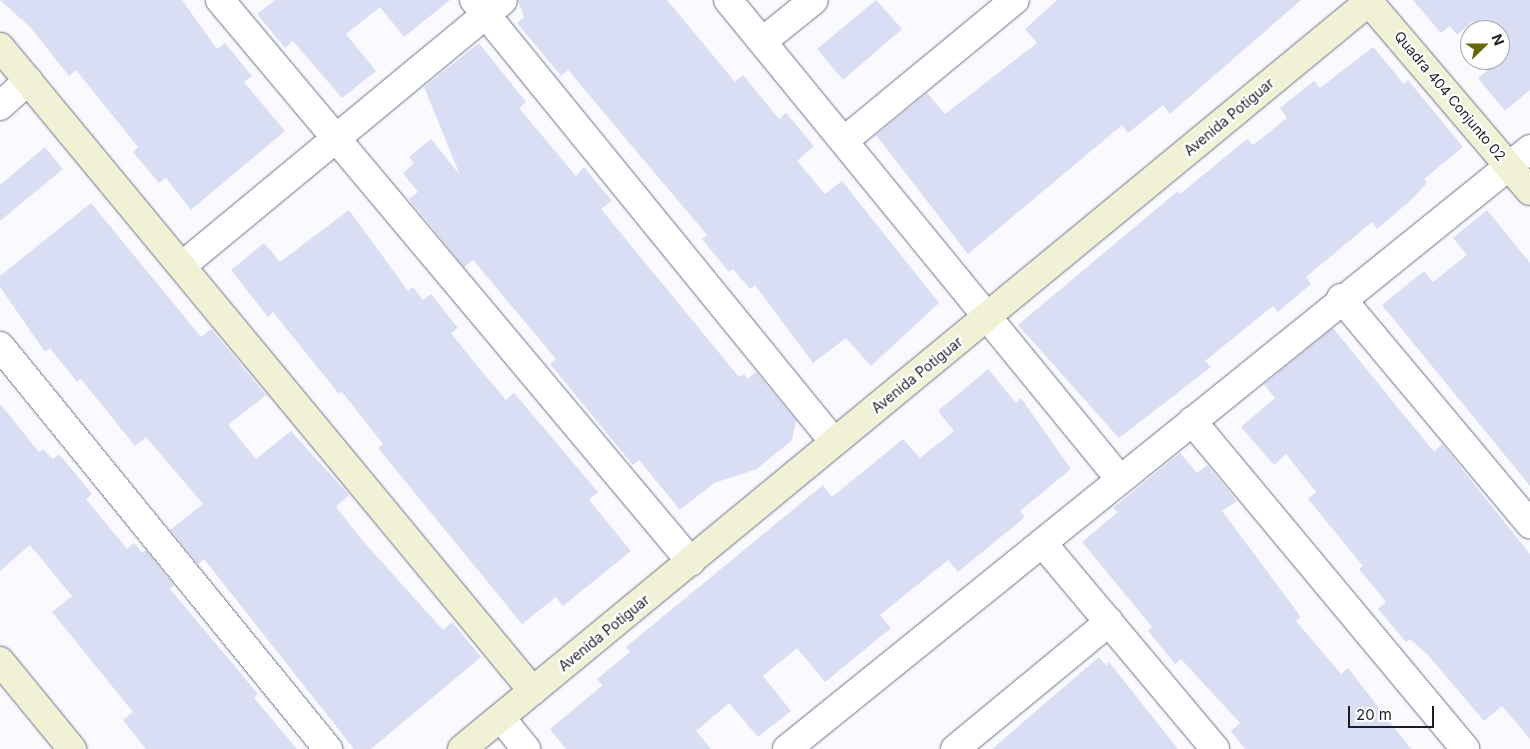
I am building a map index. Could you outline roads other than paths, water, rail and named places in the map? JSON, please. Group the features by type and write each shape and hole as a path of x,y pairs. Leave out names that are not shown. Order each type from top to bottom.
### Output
{"street":[{"path":"220,0 691,562"},
{"path":"728,0 845,140 987,318 1119,478"},
{"path":"763,41 814,0"},
{"path":"845,140 1015,0"},
{"name":"Quadra 404 Conjunto 02","path":"1370,1 1530,191"},
{"name":"Avenida Potiguar","path":"462,749 1370,1"},
{"path":"183,265 335,138 488,5 834,442"},
{"path":"0,47 183,265 533,691"},
{"path":"0,106 28,81"},
{"path":"787,749 1044,545 1119,478 1192,421 1341,298 1530,149"},
{"path":"1341,298 1530,524"},
{"path":"0,346 328,749"},
{"path":"1192,421 1465,749"},
{"path":"1044,545 1215,749"},
{"path":"955,749 1109,622"},
{"path":"0,661 72,749"},
{"path":"501,718 526,749"}]}
